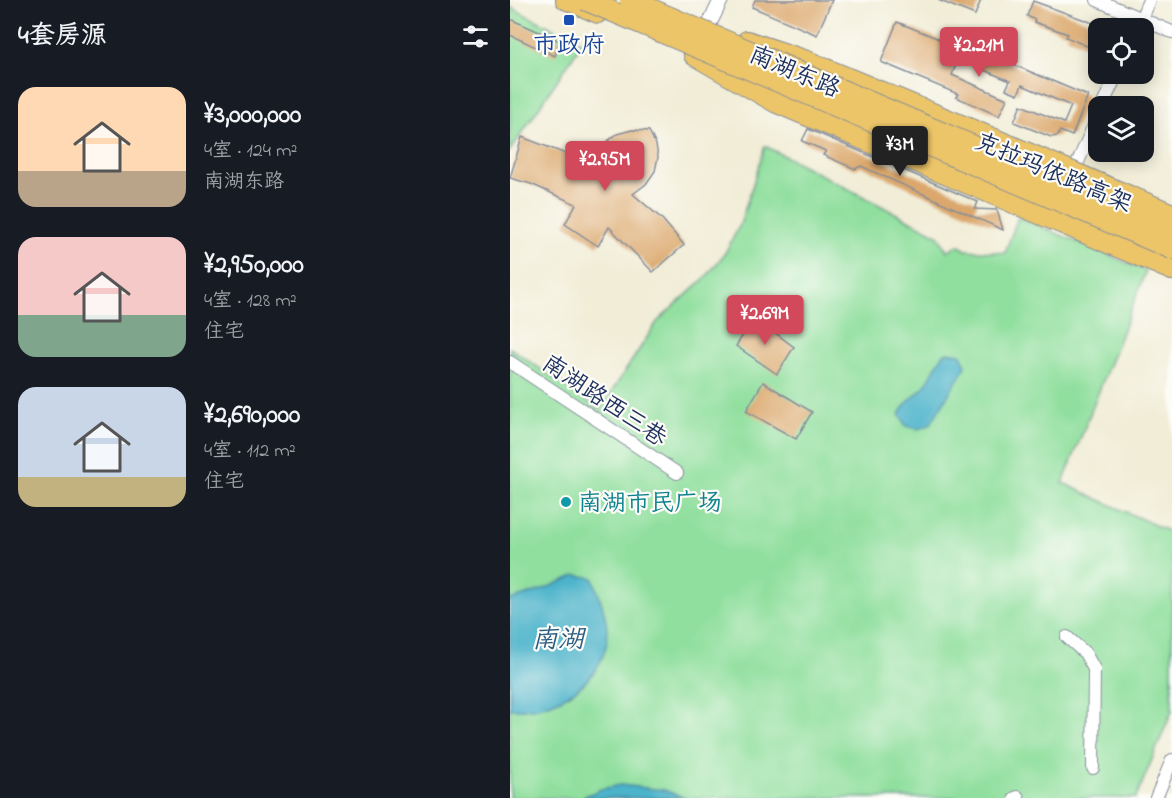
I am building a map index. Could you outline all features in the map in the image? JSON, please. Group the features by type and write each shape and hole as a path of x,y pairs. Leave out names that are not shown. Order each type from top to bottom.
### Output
{"highway":[{"name":"克拉玛依路高架","path":"585,0 1172,249"},
{"name":"克拉玛依路高架","path":"630,0 1172,232"},
{"path":"708,28 807,62 1172,214"},
{"path":"694,55 775,102 1172,270"}],"main road":[{"name":"南湖东路","path":"565,0 1172,255"},
{"name":"南湖东路","path":"638,0 708,28 1066,189 1172,232"}],"street":[{"path":"694,55 721,0"},
{"path":"1097,0 1128,18"},
{"path":"1142,18 1149,0"},
{"path":"1154,28 1172,32"},
{"path":"1066,189 1088,139"},
{"name":"南湖路西三巷","path":"510,362 677,473"},
{"path":"1066,638 1086,653 1094,669 1093,768"},
{"path":"1156,798 1172,760"}],"green space":[{"path":"510,7 582,43 510,151"},
{"path":"765,146 938,235 947,251 958,245 966,250 1005,253 1018,217 1146,271 1063,483 1172,533 1172,711 1136,798 510,798 510,348 600,410 657,322 707,276 725,253 740,225"}],"water":[{"path":"946,352 961,354 966,366 930,425 918,429 906,426 899,414 906,403 922,389"},
{"name":"南湖","path":"576,575 593,578 602,603 607,638 601,661 593,674 570,694 541,706 510,709 510,600 542,590"},
{"path":"621,785 664,790 685,798 581,798 601,789"}],"building":[{"path":"755,0 832,0 817,35 752,7"},
{"path":"938,0 981,0 975,15"},
{"path":"1033,1 1088,21 1088,47 1066,37 1068,34 1034,22 1035,20 1027,16"},
{"path":"510,19 560,41 555,56 510,35"},
{"path":"897,22 974,53 976,49 1088,96 1072,136 1060,131 1058,136 1051,137 1014,122 1021,105 1064,123 1071,106 1022,85 1018,94 1006,89 1010,81 958,59 952,75 1007,99 999,116 956,97 958,94 881,62"},
{"path":"808,129 978,202 975,209 997,210 1003,230 861,166 855,169 823,155 826,151 802,141"},
{"path":"632,130 649,131 656,145 658,157 655,171 646,184 633,194 662,219 684,245 653,272 609,227 598,246 565,224 576,204 531,184 510,178 522,137 597,166 608,141 617,134"},
{"path":"754,317 794,347 777,374 736,346"},
{"path":"763,382 812,412 796,439 746,411"}],"place":[{"name":"市政府","path":"569,20"},
{"name":"南湖市民广场","path":"566,502"}]}
